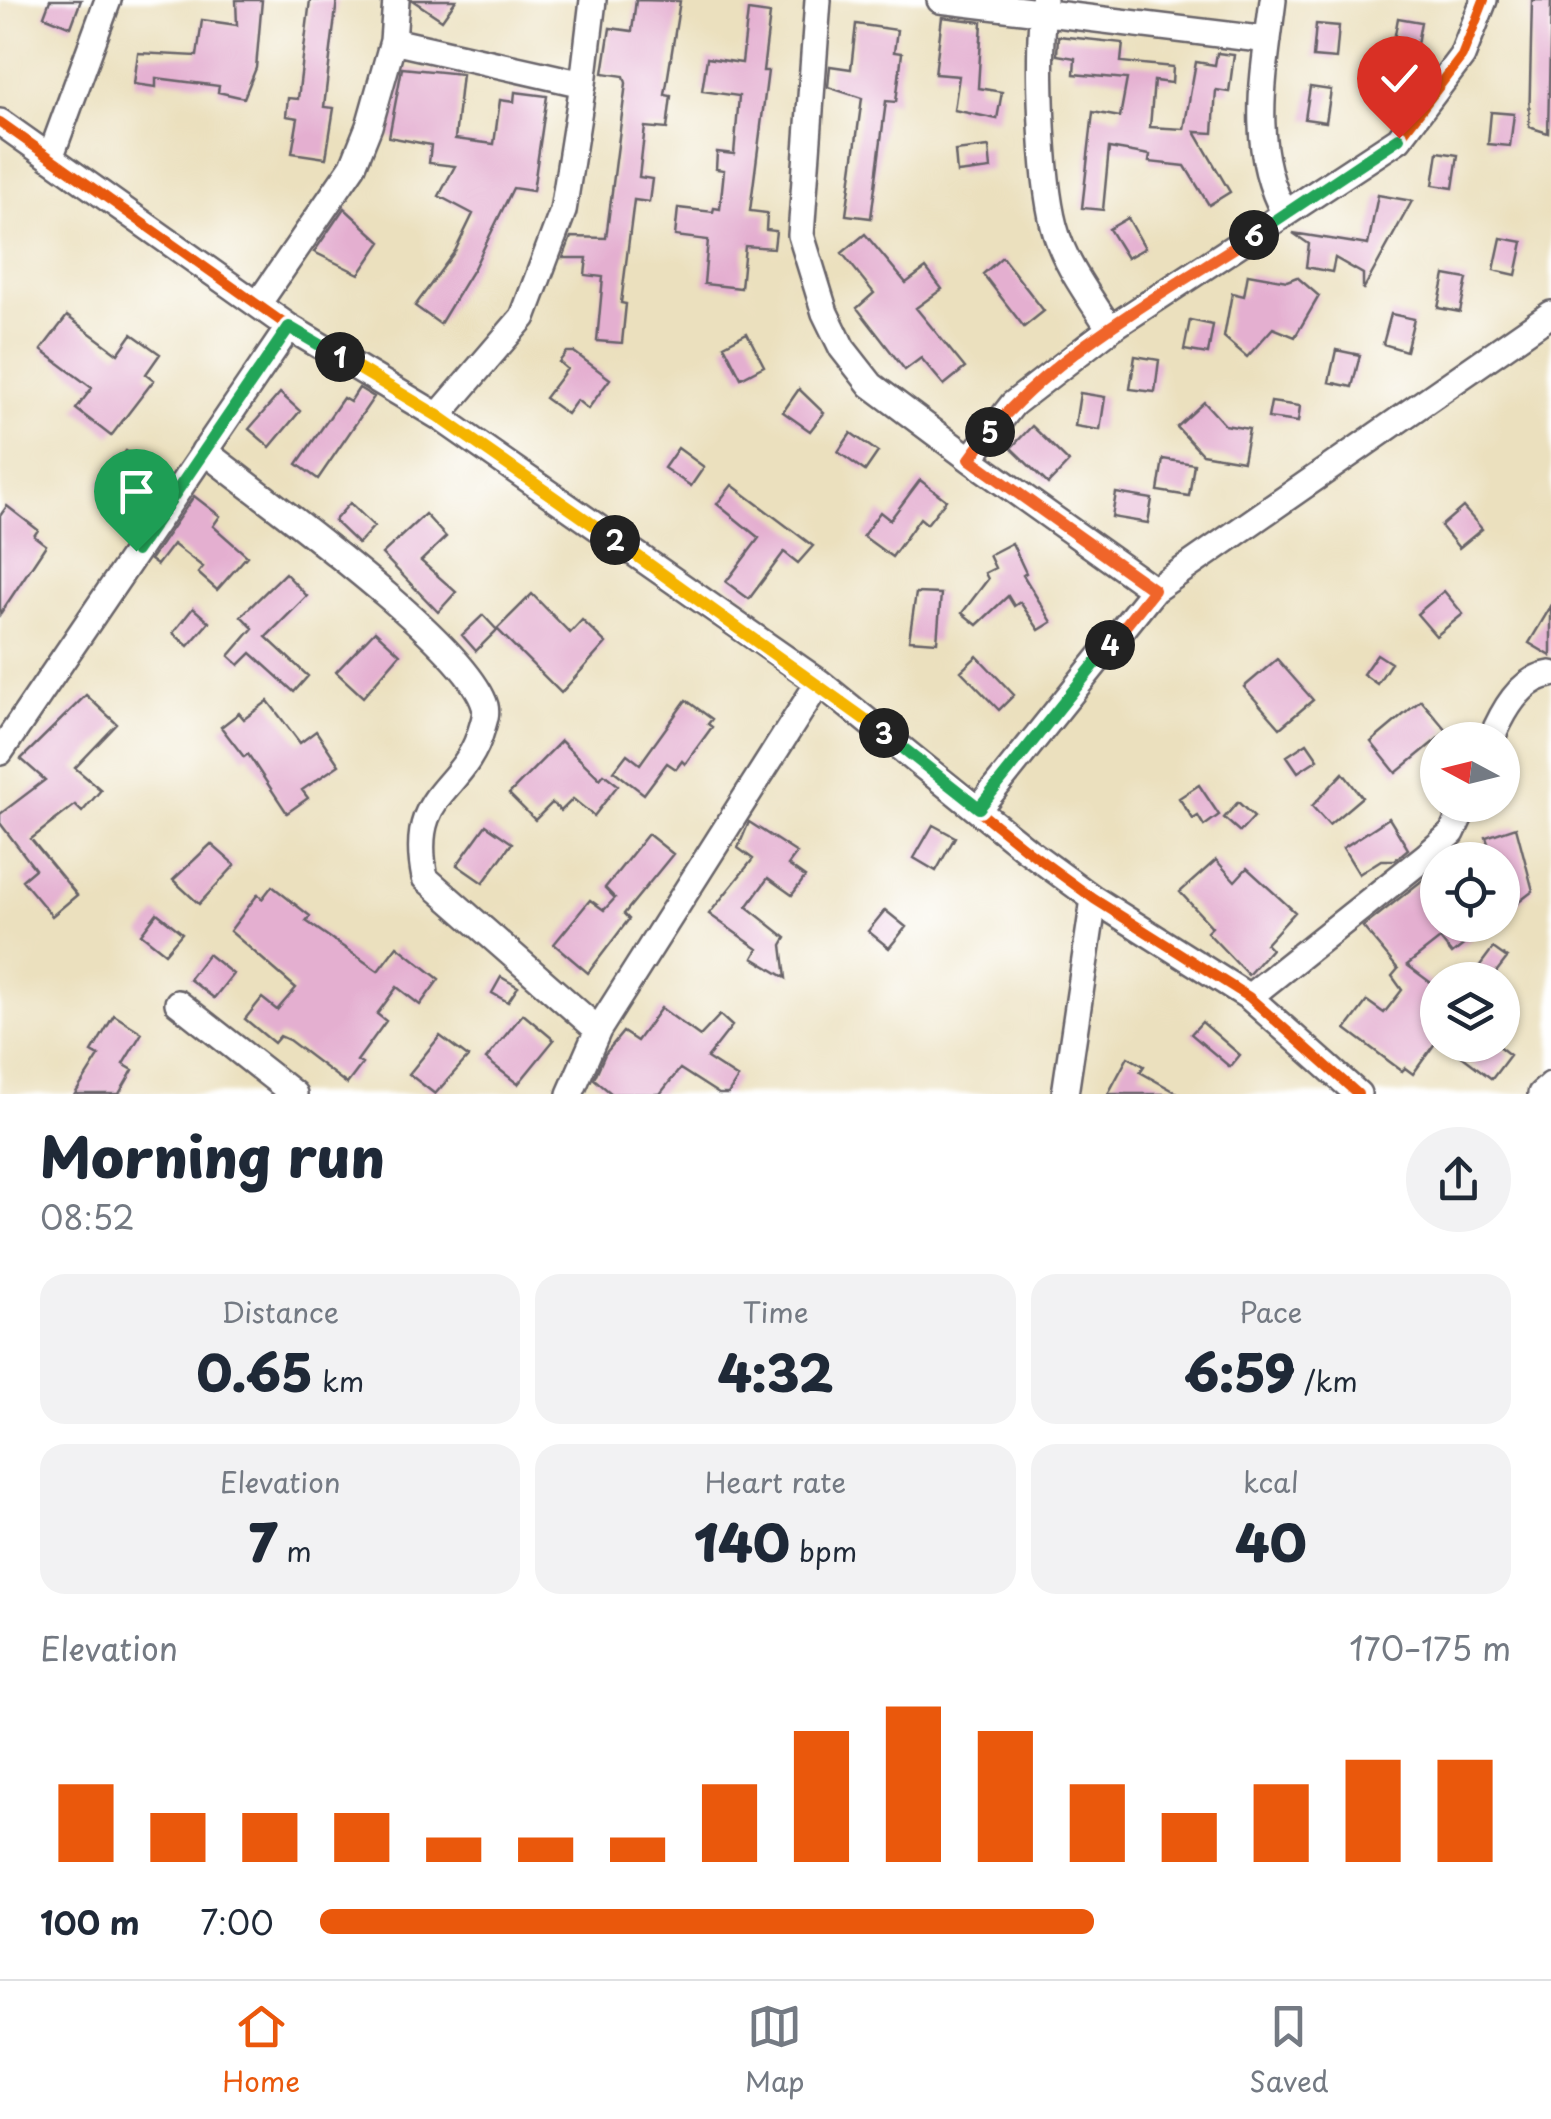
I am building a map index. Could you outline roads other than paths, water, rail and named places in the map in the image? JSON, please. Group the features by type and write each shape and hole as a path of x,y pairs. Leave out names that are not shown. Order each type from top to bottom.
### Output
{"street":[{"path":"50,158 108,0"},
{"path":"258,304 353,166 370,126 393,41 396,0"},
{"path":"438,416 523,317 563,211 593,0"},
{"path":"818,0 802,235 825,313 842,348 871,384 1154,590"},
{"path":"940,0 1044,7 1268,40"},
{"path":"1273,0 1262,156 1268,182 1285,214"},
{"path":"970,459 1012,404 1110,329 1399,138 1462,56 1484,0"},
{"path":"1044,7 1046,184 1054,229 1070,265 1110,329"},
{"path":"393,41 583,84"},
{"path":"0,122 289,327 438,416 819,682 1094,899 1249,996 1358,1094"},
{"path":"979,808 1154,590 1551,314"},
{"path":"0,752 289,327"},
{"path":"204,451 435,636 477,689 487,710 479,739 427,814 418,842 424,878 598,1030"},
{"path":"1501,722 1522,686 1537,676 1551,674"},
{"path":"570,1094 598,1030 819,682"},
{"path":"1249,996 1426,856 1452,833 1457,822"},
{"path":"1064,1094 1094,899"},
{"path":"178,1004 294,1094"},
{"path":"1542,1094 1551,1084"}]}
